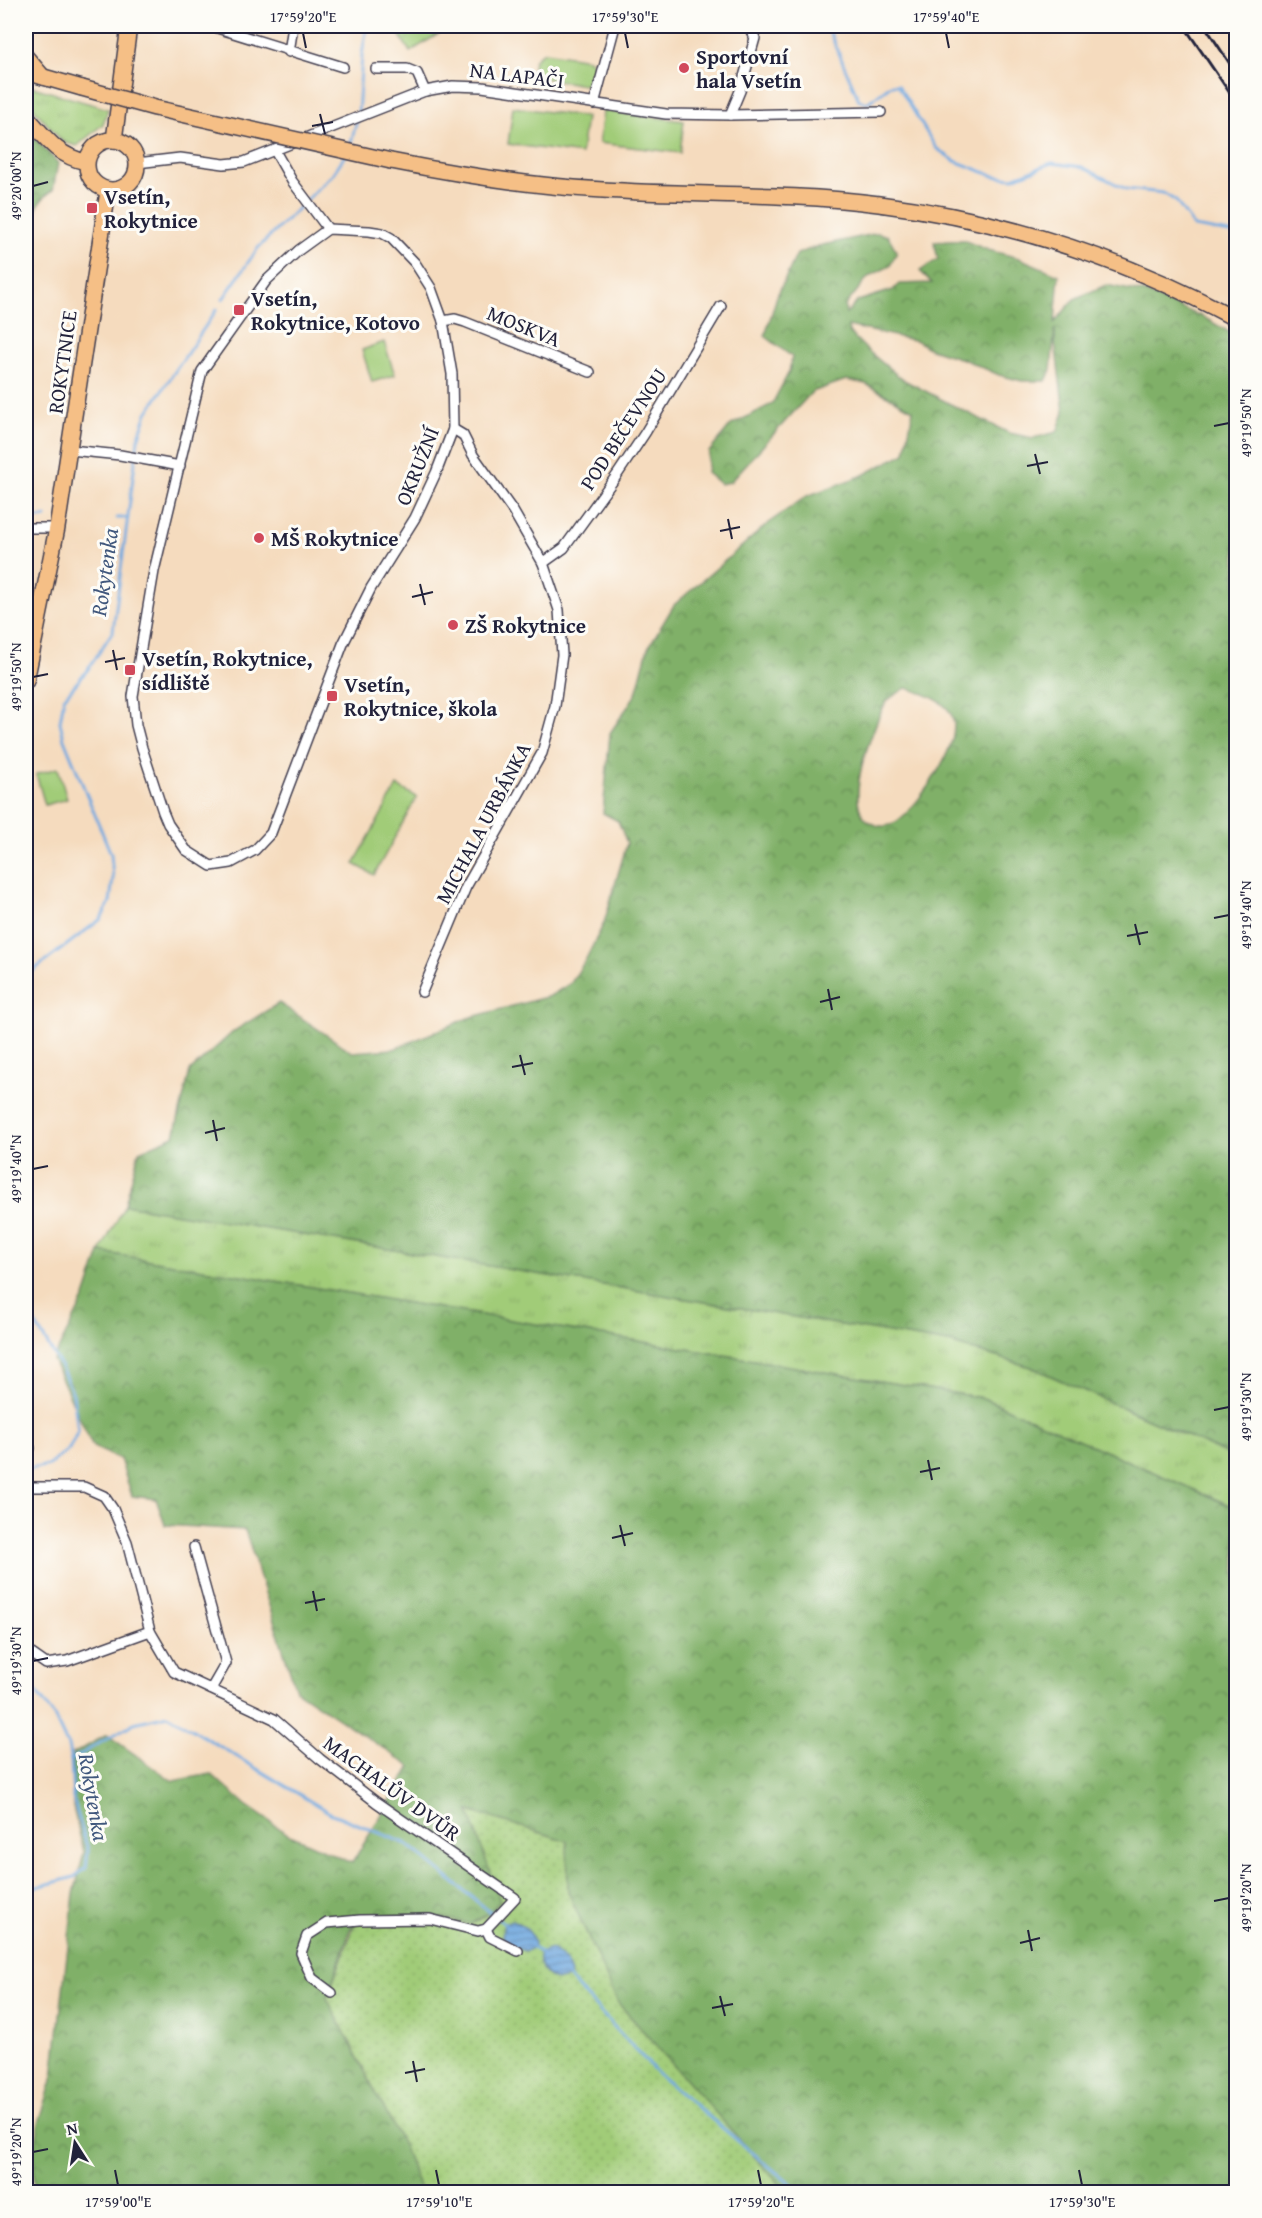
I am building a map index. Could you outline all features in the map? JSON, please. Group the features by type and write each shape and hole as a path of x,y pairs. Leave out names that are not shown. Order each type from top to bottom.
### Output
{"main road":[{"path":"114,140 129,26"},
{"path":"26,57 43,77"},
{"path":"26,72 155,108 456,174 525,184 604,190 837,200 957,216 1087,252 1182,291 1236,319"},
{"path":"26,116 58,151 86,162"},
{"path":"114,140 130,148 137,163 135,175 129,184 119,190 108,191 101,189 91,180 86,162 96,145 114,140"},
{"name":"ROKYTNICE","path":"26,681 57,528 108,191"}],"street":[{"path":"211,26 343,67"},
{"path":"289,52 293,26"},
{"path":"594,104 615,26"},
{"path":"730,115 740,91 755,38 748,26"},
{"path":"376,69 407,69 417,73 425,91"},
{"name":"NA LAPAČI","path":"137,163 180,158 224,164 244,162 425,91 453,86 482,87 666,114 881,112"},
{"path":"275,151 298,189 328,229"},
{"name":"OKRUŽNÍ","path":"328,229 369,231 391,237 408,255 431,288 444,321 452,374 453,429 436,473 415,518 371,588 342,644 271,833 255,850 239,859 231,863 211,866 186,850 168,824 139,736 133,696 154,571 202,371 266,281 298,250 328,229"},
{"name":"POD BEČEVNOU","path":"543,563 564,548 617,475 645,433 721,306"},
{"name":"MOSKVA","path":"444,321 455,319 465,322 590,372"},
{"name":"MICHALA URBÁNKA","path":"422,992 466,887 542,753 555,706 562,661 559,610 543,563 513,511 473,455 463,435 453,429"},
{"path":"70,450 120,455 180,465"},
{"path":"26,528 57,528"},
{"name":"MACHALŮV DVŮR","path":"26,1486 84,1487 104,1497 113,1509 128,1542 150,1631 174,1672 274,1719 376,1803 515,1898 486,1929"},
{"path":"194,1547 226,1663 210,1689"},
{"path":"26,1650 46,1664 67,1660 150,1631"},
{"path":"332,1993 312,1978 301,1953 307,1936 327,1923 430,1919 478,1931 486,1929 490,1936 518,1951"}],"green space":[{"path":"394,26 451,26 410,52"},
{"path":"545,52 589,59 595,70 592,81 584,85 538,77 534,74 533,63"},
{"path":"26,85 108,109 103,124 77,146 63,142 26,100"},
{"path":"513,107 586,117 581,154 508,144"},
{"path":"603,111 684,121 680,153 599,143"},
{"path":"26,129 58,163 53,190 38,206 34,216 32,226 33,271 26,303"},
{"path":"878,233 888,236 897,252 890,266 868,277 845,306 846,314 858,301 893,290 899,284 932,283 920,271 938,259 934,242 963,240 988,250 1019,258 1059,275 1055,322 1074,299 1106,285 1146,293 1203,317 1236,336 1236,1458 1031,1367 949,1343 125,1205 139,1151 174,1136 190,1071 234,1031 279,1003 352,1052 394,1049 468,1018 550,996 571,983 604,923 627,843 618,821 603,813 610,733 636,694 648,648 674,605 771,521 807,496 861,476 905,453 913,410 866,384 846,380 812,392 730,482 720,484 707,473 709,452 731,425 772,404 789,372 792,357 765,336 777,296 797,254 818,246","holes":["848,326 918,341 928,348 968,361 999,375 1022,381 1046,381 1051,370 1055,329 1064,412 1057,432 1033,438 1009,433 966,412 902,379 867,350 849,332","906,688 934,698 946,707 953,719 954,730 945,758 919,799 897,822 881,826 871,823 860,811 858,802 860,774 869,742 884,706 889,699"]},
{"path":"384,342 395,375 372,382 362,350"},
{"path":"58,768 67,799 45,805 36,774"},
{"path":"397,786 417,797 374,875 354,864"},
{"path":"125,1205 949,1343 1031,1367 1236,1458 1236,1508 983,1398 100,1252"},
{"path":"100,1252 983,1398 1236,1508 1236,2192 786,2192 618,2003 568,1892 567,1841 470,1811 500,1901 488,1914 471,1924 428,1915 357,1918 350,1930 327,1998 404,2147 421,2192 34,2192 34,2153 39,2123 53,2077 74,1894 84,1852 73,1807 73,1754 107,1735 173,1781 211,1774 246,1805 288,1834 352,1863 411,1767 296,1690 245,1530 165,1525 156,1499 132,1496 120,1459 93,1447 53,1360 85,1297"},
{"path":"469,1811 567,1841 568,1892 618,2003 786,2192 421,2192 404,2147 327,1998 357,1918 428,1915 471,1924 488,1914 500,1901"}],"water":[{"path":"512,1920 524,1927 534,1941 534,1946 525,1952 508,1944 502,1936 504,1923"},
{"path":"551,1949 558,1953 566,1963 571,1974 569,1978 554,1979 543,1970 539,1961 540,1953"}],"waterway":[{"name":"Rokytenka","path":"358,114 362,55 367,26"},
{"path":"827,26 859,100 867,103 891,85 898,85 936,148 955,161 994,176 1013,178 1052,163 1082,167 1126,189 1163,193 1176,201 1194,227 1236,234"},
{"name":"Rokytenka","path":"350,146 357,120"},
{"name":"Rokytenka","path":"223,299 258,248 332,175 346,154"},
{"name":"Rokytenka","path":"26,976 101,919 110,902 113,878 111,854 64,739 60,722 64,698 89,668 113,631 138,439 147,413 217,309"},
{"path":"26,520 46,517"},
{"path":"117,518 128,518"},
{"name":"Rokytenka","path":"26,1311 60,1365 73,1394 78,1431 69,1449 49,1465 26,1470"},
{"name":"Rokytenka","path":"26,1678 54,1716 68,1746 73,1798 88,1850 86,1868 74,1877 26,1890"},
{"path":"71,1760 134,1723 168,1715 330,1813 407,1844 507,1926"},
{"path":"530,1945 542,1954"},
{"path":"567,1976 661,2077 800,2192"},
{"name":"Rokytenka","path":"26,2152 29,2157 30,2192"}],"railway":[{"path":"1184,26 1236,102"},
{"path":"1205,26 1236,73"}],"place":[{"name":"Sportovní hala Vsetín","path":"684,68"},
{"name":"Vsetín, Rokytnice","path":"92,208"},
{"name":"Vsetín, Rokytnice, Kotovo","path":"239,310"},
{"name":"MŠ Rokytnice","path":"259,538"},
{"name":"ZŠ Rokytnice","path":"453,625"},
{"name":"Vsetín, Rokytnice, sídliště","path":"130,670"},
{"name":"Vsetín, Rokytnice, škola","path":"332,696"}]}
